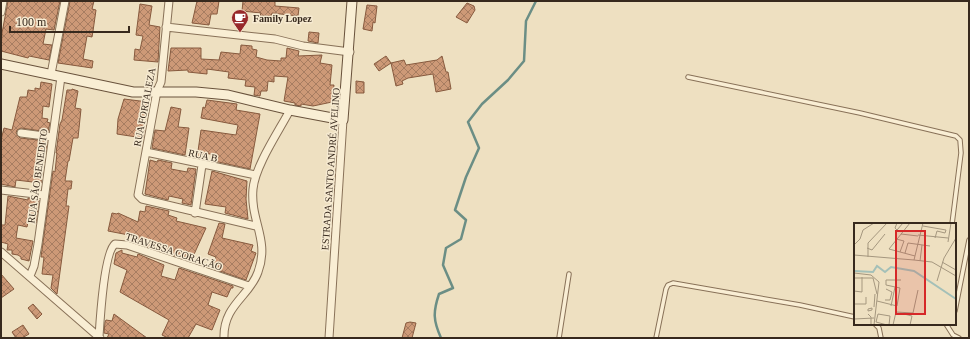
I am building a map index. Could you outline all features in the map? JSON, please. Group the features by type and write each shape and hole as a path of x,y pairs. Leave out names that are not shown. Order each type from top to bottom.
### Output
{"main road":[{"name":"ESTRADA SANTO ANDRÉ AVELINO","path":"344,120 350,52 352,1"},
{"path":"1,64 133,92 157,91 228,95 290,110 344,120"}],"street":[{"path":"1,12 3,1"},
{"path":"51,74 65,1"},
{"name":"RUA FORTALEZA","path":"170,1 166,26 161,82 157,91 138,192 142,200 195,213"},
{"path":"166,26 275,39 302,46 350,52"},
{"name":"RUA SÃO BENEDITO","path":"30,276 34,266 61,77"},
{"path":"224,338 228,316 258,275 263,254 263,243 256,226 253,198 256,175 290,110"},
{"name":"ESTRADA SANTO ANDRÉ AVELINO","path":"329,338 344,120"},
{"path":"21,133 52,137"},
{"name":"RUA B","path":"146,152 202,165 256,175"},
{"path":"202,165 195,213 256,226"},
{"path":"1,190 44,195"},
{"name":"TRAVESSA CORAÇÃO","path":"99,337 104,278 111,248 115,244 127,245 249,286"},
{"path":"1,252 99,337"}],"lane":[{"path":"688,77 860,113 956,136 960,140 961,153 952,223"},
{"path":"956,306 969,240"},
{"path":"560,338 569,274"},
{"path":"656,338 666,289 668,285 673,283 800,305 854,317"},
{"path":"876,325 879,328 881,338"},
{"path":"946,325 953,335 959,338"},
{"path":"949,330 951,325"}],"building":[{"path":"8,1 60,1 54,30 46,29 43,44 52,45 49,60 29,56 28,58 1,51 2,33"},
{"path":"70,1 94,1 92,9 96,10 92,37 87,36 83,59 93,61 92,68 58,63"},
{"path":"197,1 219,1 217,14 211,14 209,25 192,23"},
{"path":"243,1 275,1 275,6 299,8 298,16 272,13 271,16 260,16 261,13 242,11"},
{"path":"467,3 474,6 475,10 467,23 456,17"},
{"path":"140,4 152,6 149,25 160,27 158,62 134,60 135,49 140,50 143,36 136,35"},
{"path":"367,5 377,6 375,23 373,22 372,31 363,29"},
{"path":"309,32 319,33 318,43 308,41"},
{"path":"241,45 252,46 252,49 257,50 256,57 267,60 281,61 281,58 286,58 287,48 299,51 298,56 322,55 320,63 332,65 330,85 334,85 332,102 313,106 301,104 301,106 284,101 288,77 274,76 274,82 268,81 267,91 261,91 260,96 254,95 255,87 245,86 246,80 228,78 229,72 207,69 207,74 188,72 188,70 168,71 171,48 201,48 201,59 219,60 221,52 240,54"},
{"path":"386,56 391,63 379,71 374,64"},
{"path":"442,56 446,72 448,72 451,89 436,92 433,74 408,78 402,81 403,84 396,86 391,63 404,60 406,65 437,60"},
{"path":"356,81 364,82 364,93 356,93"},
{"path":"41,82 52,84 49,107 43,106 42,118 48,119 47,122 50,123 48,132 21,128 17,130 16,133 20,138 47,141 46,152 44,151 41,183 16,180 15,187 1,184 1,140 4,128 12,130 20,97 27,97 28,90 35,91 35,88 40,89"},
{"path":"72,89 78,91 75,108 81,109 78,138 73,138 65,181 72,181 71,189 68,189 66,206 69,206 57,294 51,288 53,275 42,274 44,257 41,257 53,171 55,172 60,124 67,90"},
{"path":"124,99 148,102 143,128 145,128 143,138 117,134 118,119"},
{"path":"207,100 237,104 236,110 260,114 250,169 214,161 216,155 204,153 203,159 197,158 201,130 236,135 238,125 201,118 203,107 205,108"},
{"path":"171,107 181,109 178,127 189,128 185,155 152,148 155,130 165,131"},
{"path":"150,160 172,163 171,169 187,172 188,168 196,169 191,205 182,203 183,199 169,196 168,200 145,194"},
{"path":"212,171 247,181 246,199 248,219 225,213 226,207 205,204"},
{"path":"8,196 28,200 28,198 39,200 36,223 28,222 27,227 18,225 16,238 33,241 29,261 21,259 18,255 12,254 12,250 7,250 8,244 1,242 1,225 5,225"},
{"path":"146,206 169,211 168,215 177,218 176,221 206,228 191,261 147,246 149,242 133,238 134,236 108,231 112,213 118,213 138,222 140,211 145,212"},
{"path":"219,223 225,224 222,238 253,245 251,251 256,253 246,280 211,268 216,257 208,254"},
{"path":"122,250 122,253 137,257 138,254 164,265 161,276 175,280 179,268 233,286 227,297 212,292 208,305 220,310 212,330 196,324 188,338 168,338 162,335 169,320 120,292 127,270 114,264 116,253"},
{"path":"1,274 14,289 1,298"},
{"path":"33,304 42,314 37,319 28,308"},
{"path":"114,314 147,338 107,338 109,334 104,333 105,322 106,320 112,321"},
{"path":"406,323 416,323 412,338 402,338"},
{"path":"23,325 29,334 22,338 16,338 12,332"}],"waterway":[{"path":"441,338 435,321 436,306 439,294 453,288 443,265 446,248 461,239 466,220 455,210 466,177 479,148 468,122 482,104 508,80 524,61 526,21 536,1"}],"place":[{"name":"Family Lopez","path":"240,33"}]}
